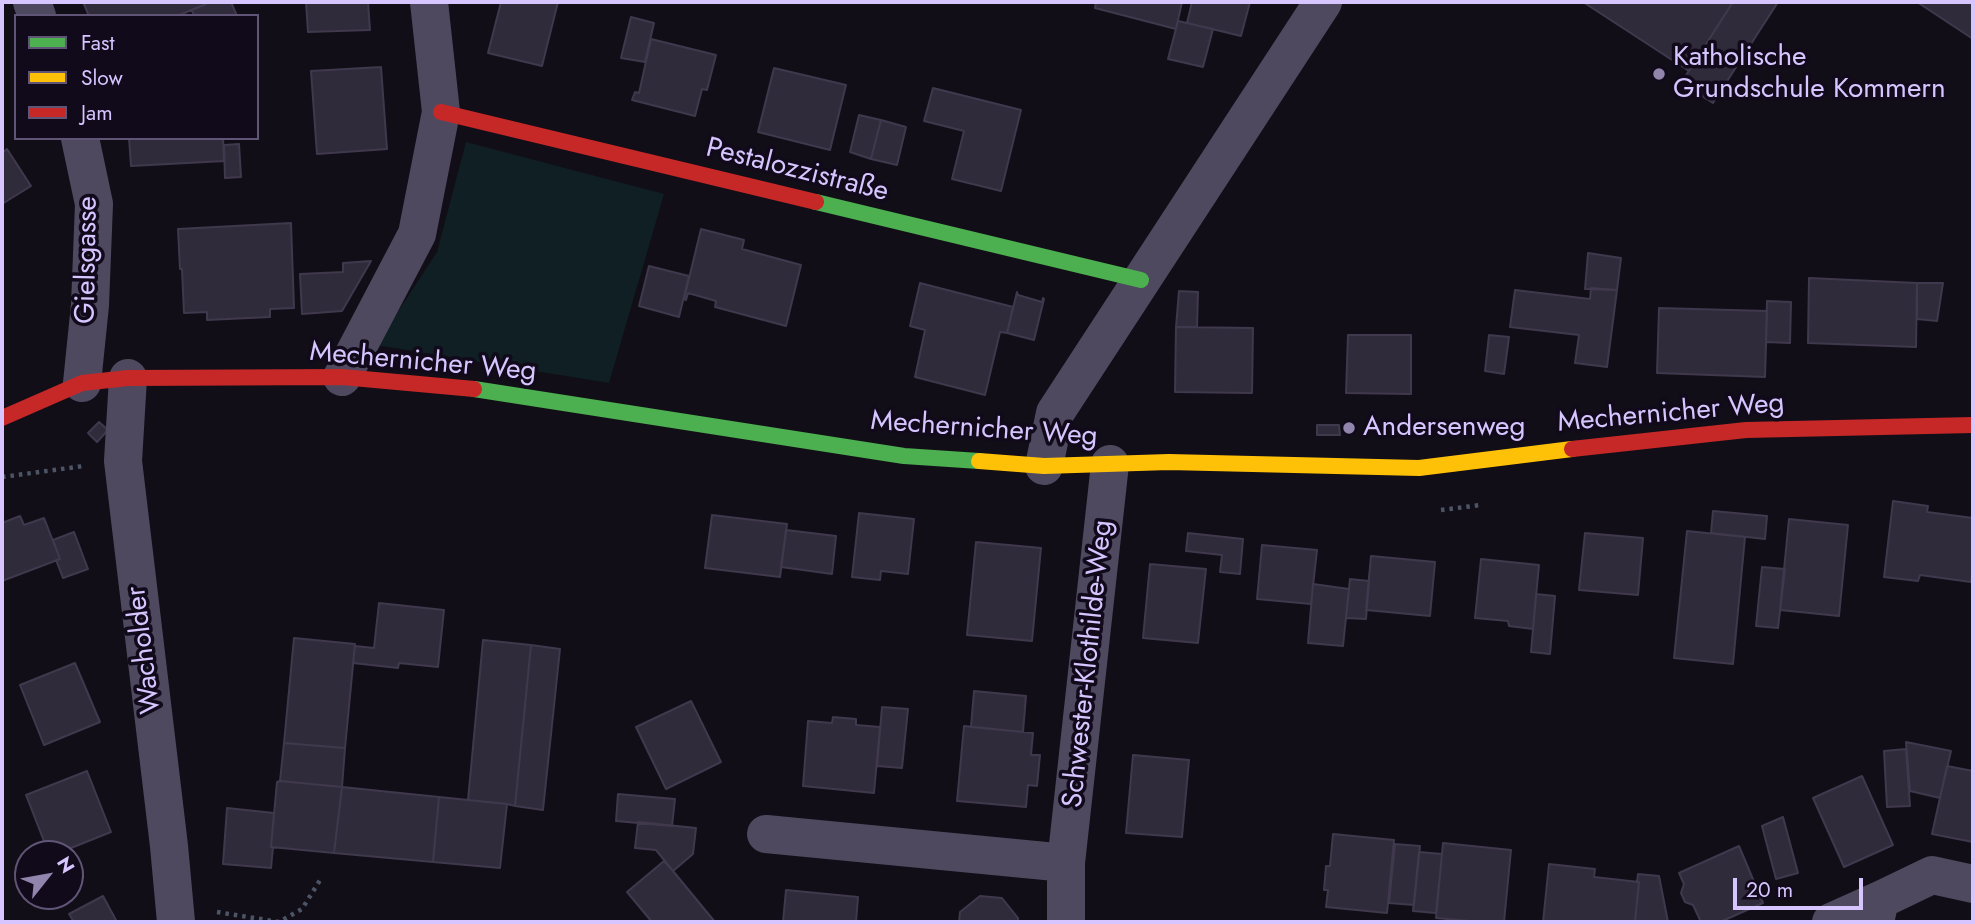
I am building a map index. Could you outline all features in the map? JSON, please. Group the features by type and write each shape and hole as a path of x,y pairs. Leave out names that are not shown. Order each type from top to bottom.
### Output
{"street":[{"path":"342,377 417,234 441,112 429,2"},
{"path":"1044,466 1055,413 1323,2"},
{"name":"Pestalozzistraße","path":"441,112 1141,280"},
{"name":"Gielsgasse","path":"80,140 94,204 90,305 82,383"},
{"name":"Mechernicher Weg","path":"2,418 82,383 128,378 342,377 464,387 904,456 1044,466 1169,462 1419,468 1746,430 1973,425"},
{"name":"Wacholder","path":"128,378 123,461 175,913"},
{"name":"Schwester-Klothilde-Weg","path":"1066,922 1066,863 1110,464"},
{"path":"766,834 1066,863"},
{"path":"1831,922 1878,911 1932,875 1973,884"}],"path":[{"path":"2,477 123,461"},
{"path":"175,913 279,922 302,909 322,877"}],"shaded area":[{"path":"466,142 664,194 609,383 376,345 437,252"}],"building":[{"path":"83,2 206,4 182,14 88,14"},
{"path":"205,2 231,2 236,14 193,14 192,10 206,4"},
{"path":"306,2 368,2 370,30 308,32"},
{"path":"501,2 558,2 542,66 488,53"},
{"path":"1096,2 1182,2 1176,29 1095,8"},
{"path":"1192,2 1250,2 1241,36 1187,23"},
{"path":"1583,2 1733,2 1689,71"},
{"path":"1733,2 1778,2 1713,103 1681,83"},
{"path":"1917,2 1973,2 1973,39"},
{"path":"631,17 654,23 645,62 621,58"},
{"path":"1178,21 1213,29 1203,67 1168,59"},
{"path":"651,39 716,55 707,90 702,89 695,116 632,100 635,92 639,93"},
{"path":"381,67 387,149 317,154 311,71"},
{"path":"774,68 846,85 830,150 758,132"},
{"path":"933,88 1021,110 1001,191 952,179 964,131 924,121"},
{"path":"859,115 881,120 871,159 850,152"},
{"path":"881,120 906,127 897,165 871,159"},
{"path":"129,140 223,140 224,161 131,166"},
{"path":"239,144 241,177 225,178 224,145"},
{"path":"7,149 31,186 2,204 2,153"},
{"path":"291,223 294,308 270,309 270,317 207,320 207,312 184,313 178,229"},
{"path":"701,229 744,240 742,249 801,265 786,326 715,307 716,301 688,293 686,300 684,299"},
{"path":"1588,253 1621,258 1617,290 1585,289"},
{"path":"371,261 342,311 302,314 300,274 343,272 343,263"},
{"path":"649,266 689,276 679,317 639,306"},
{"path":"1809,278 1917,283 1916,347 1808,343"},
{"path":"920,283 1013,307 1007,333 1000,332 985,395 915,377 925,330 910,326"},
{"path":"1917,283 1943,283 1937,321 1917,319"},
{"path":"1591,288 1617,290 1607,367 1575,363 1579,335 1510,327 1515,290 1590,299"},
{"path":"1179,291 1198,292 1197,327 1176,327"},
{"path":"1017,292 1018,295 1042,302 1044,299 1034,340 1007,333"},
{"path":"1767,301 1791,302 1790,343 1766,342"},
{"path":"1659,308 1767,311 1765,377 1657,373"},
{"path":"1176,327 1253,328 1252,393 1175,392"},
{"path":"1348,335 1411,335 1411,394 1346,393"},
{"path":"1489,335 1509,337 1504,374 1485,371"},
{"path":"99,422 108,430 97,442 88,433"},
{"path":"1317,425 1339,425 1340,435 1317,435"},
{"path":"1893,501 1928,506 1927,512 1973,518 1971,582 1920,575 1918,581 1884,577"},
{"path":"1713,511 1767,516 1765,539 1711,533"},
{"path":"859,513 914,519 908,574 881,571 880,580 852,577"},
{"path":"712,515 787,524 780,577 705,568"},
{"path":"20,516 24,525 44,518 60,559 2,581 2,523"},
{"path":"1789,519 1848,525 1839,616 1780,610"},
{"path":"786,530 836,536 832,574 781,567"},
{"path":"1687,531 1745,537 1733,664 1674,658"},
{"path":"74,532 88,569 63,578 56,560 60,559 53,540"},
{"path":"1188,533 1243,539 1240,574 1220,572 1222,555 1186,551"},
{"path":"1585,533 1643,538 1638,595 1579,590"},
{"path":"976,542 1041,548 1032,641 967,635"},
{"path":"1262,545 1317,550 1311,604 1257,599"},
{"path":"1371,556 1435,562 1430,616 1366,610"},
{"path":"1481,559 1539,565 1533,629 1509,626 1508,621 1475,618"},
{"path":"1150,564 1206,569 1198,643 1143,638"},
{"path":"1762,567 1785,569 1778,628 1756,626"},
{"path":"1350,579 1369,581 1366,619 1346,618"},
{"path":"1313,584 1349,589 1343,646 1308,643"},
{"path":"1536,594 1555,596 1550,654 1531,652"},
{"path":"379,603 444,610 438,667 399,663 398,668 353,663 355,646 374,648"},
{"path":"294,638 355,644 345,748 284,743"},
{"path":"483,640 531,645 515,806 468,800"},
{"path":"531,645 560,649 543,810 515,806"},
{"path":"75,663 100,722 44,745 20,685"},
{"path":"974,691 1026,696 1023,732 971,727"},
{"path":"691,701 721,762 666,789 636,727"},
{"path":"882,707 908,709 902,768 877,766"},
{"path":"833,717 856,719 856,725 880,727 874,793 803,786 808,721 832,723"},
{"path":"964,726 1033,733 1031,755 1040,755 1037,786 1028,785 1026,807 957,801"},
{"path":"1906,742 1951,751 1940,798 1910,791"},
{"path":"284,743 345,748 342,787 280,781"},
{"path":"1906,749 1910,806 1887,807 1884,751"},
{"path":"1133,755 1189,760 1182,837 1126,833"},
{"path":"1947,766 1973,771 1973,842 1932,834"},
{"path":"87,771 111,832 84,843 84,840 44,840 26,795"},
{"path":"1862,776 1893,845 1844,867 1813,798"},
{"path":"277,782 342,787 334,853 271,847"},
{"path":"342,787 439,797 433,862 334,853"},
{"path":"618,794 675,799 672,826 616,821"},
{"path":"439,797 507,804 500,868 433,862"},
{"path":"227,808 274,813 271,868 223,864"},
{"path":"1783,817 1798,873 1776,879 1762,826"},
{"path":"638,822 696,828 693,854 673,871 656,850 635,848"},
{"path":"1333,834 1394,840 1387,913 1326,907 1326,866 1330,866"},
{"path":"1443,843 1511,850 1504,922 1436,918"},
{"path":"1395,844 1420,846 1414,905 1389,903"},
{"path":"1739,846 1763,903 1720,922 1701,922 1693,905 1685,902 1681,893 1684,884 1679,873"},
{"path":"1419,852 1442,854 1436,913 1413,911"},
{"path":"664,861 715,922 652,922 627,892"},
{"path":"1549,864 1595,869 1594,877 1639,882 1635,922 1543,922"},
{"path":"1638,874 1659,876 1668,922 1635,922"},
{"path":"786,890 858,897 856,922 783,922"},
{"path":"103,896 117,922 74,922 69,914 84,910 84,906"},
{"path":"980,896 1002,898 1018,918 1018,922 959,922 960,912"}],"traffic: fast":[{"path":"816,202 1141,280"},
{"path":"474,389 904,456 979,461"}],"traffic: slow":[{"path":"979,461 1044,466 1169,462 1419,468 1572,449"}],"traffic: jam":[{"path":"441,112 816,202"},
{"path":"2,418 82,383 128,378 342,377 474,389"},
{"path":"1572,449 1746,430 1973,425"}],"place":[{"name":"Katholische Grundschule Kommern","path":"1659,74"},
{"name":"Andersenweg","path":"1349,428"}]}
